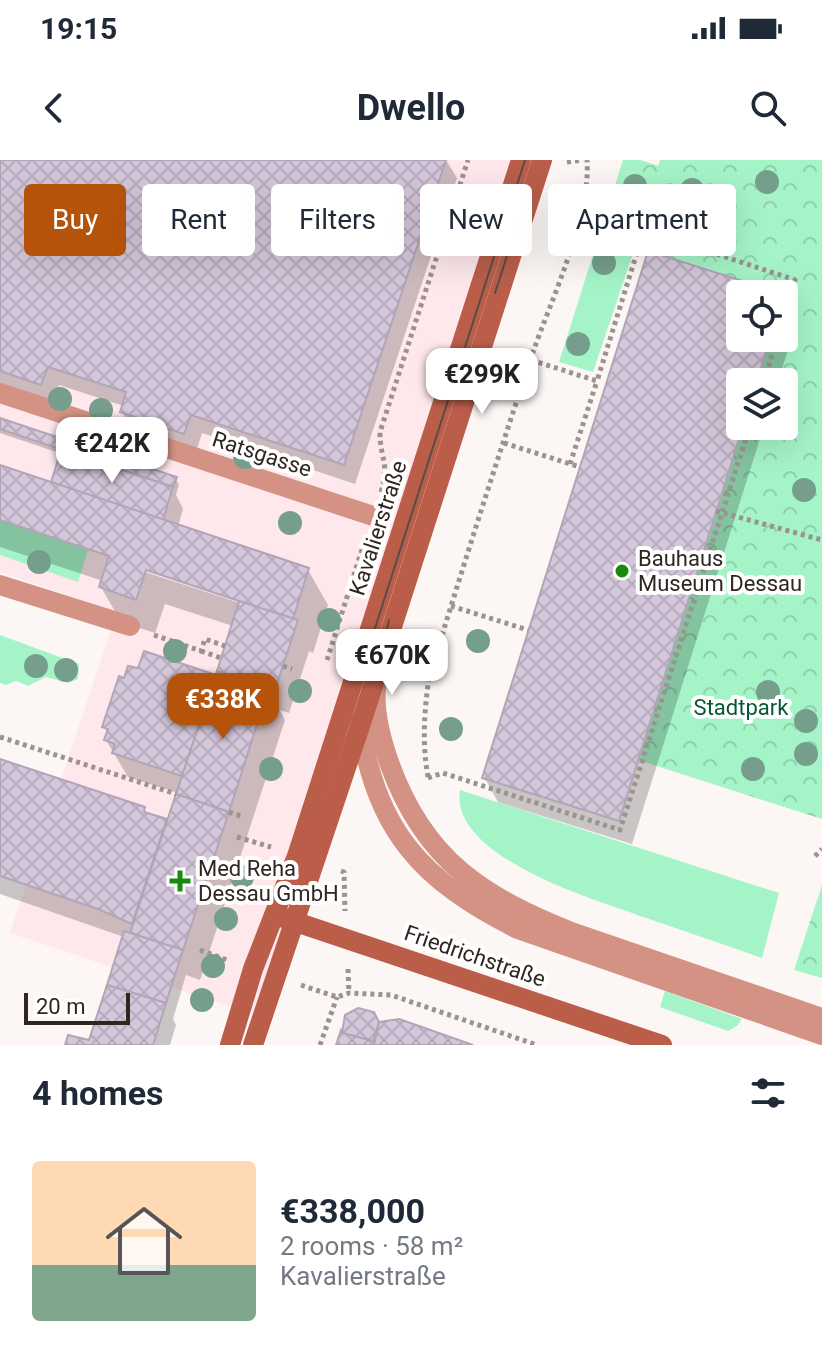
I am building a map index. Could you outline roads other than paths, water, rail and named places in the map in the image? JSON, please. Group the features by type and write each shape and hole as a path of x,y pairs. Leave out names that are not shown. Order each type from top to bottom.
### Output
{"street":[{"name":"Kavalierstraße","path":"253,1045 361,723 372,656 521,160"},
{"name":"Kavalierstraße","path":"230,1045 273,914 372,656 542,160"},
{"name":"Ratsgasse","path":"0,393 373,516"},
{"path":"0,585 130,626"},
{"path":"372,656 360,675 361,723 367,766 392,825 428,871 451,891 518,929 822,1035"},
{"path":"372,656 376,705 386,754 397,783 426,837 474,883 538,919 691,975 822,1018"},
{"name":"Friedrichstraße","path":"273,914 662,1045"}],"tram line":[{"path":"360,675 525,160"},
{"path":"495,293 507,256"},
{"path":"380,659 389,620"}],"place":[{"name":"Bauhaus Museum Dessau","path":"622,571"},
{"name":"Med Reha Dessau GmbH","path":"180,881"}],"park label":[{"name":"Stadtpark","path":"741,707"}]}
